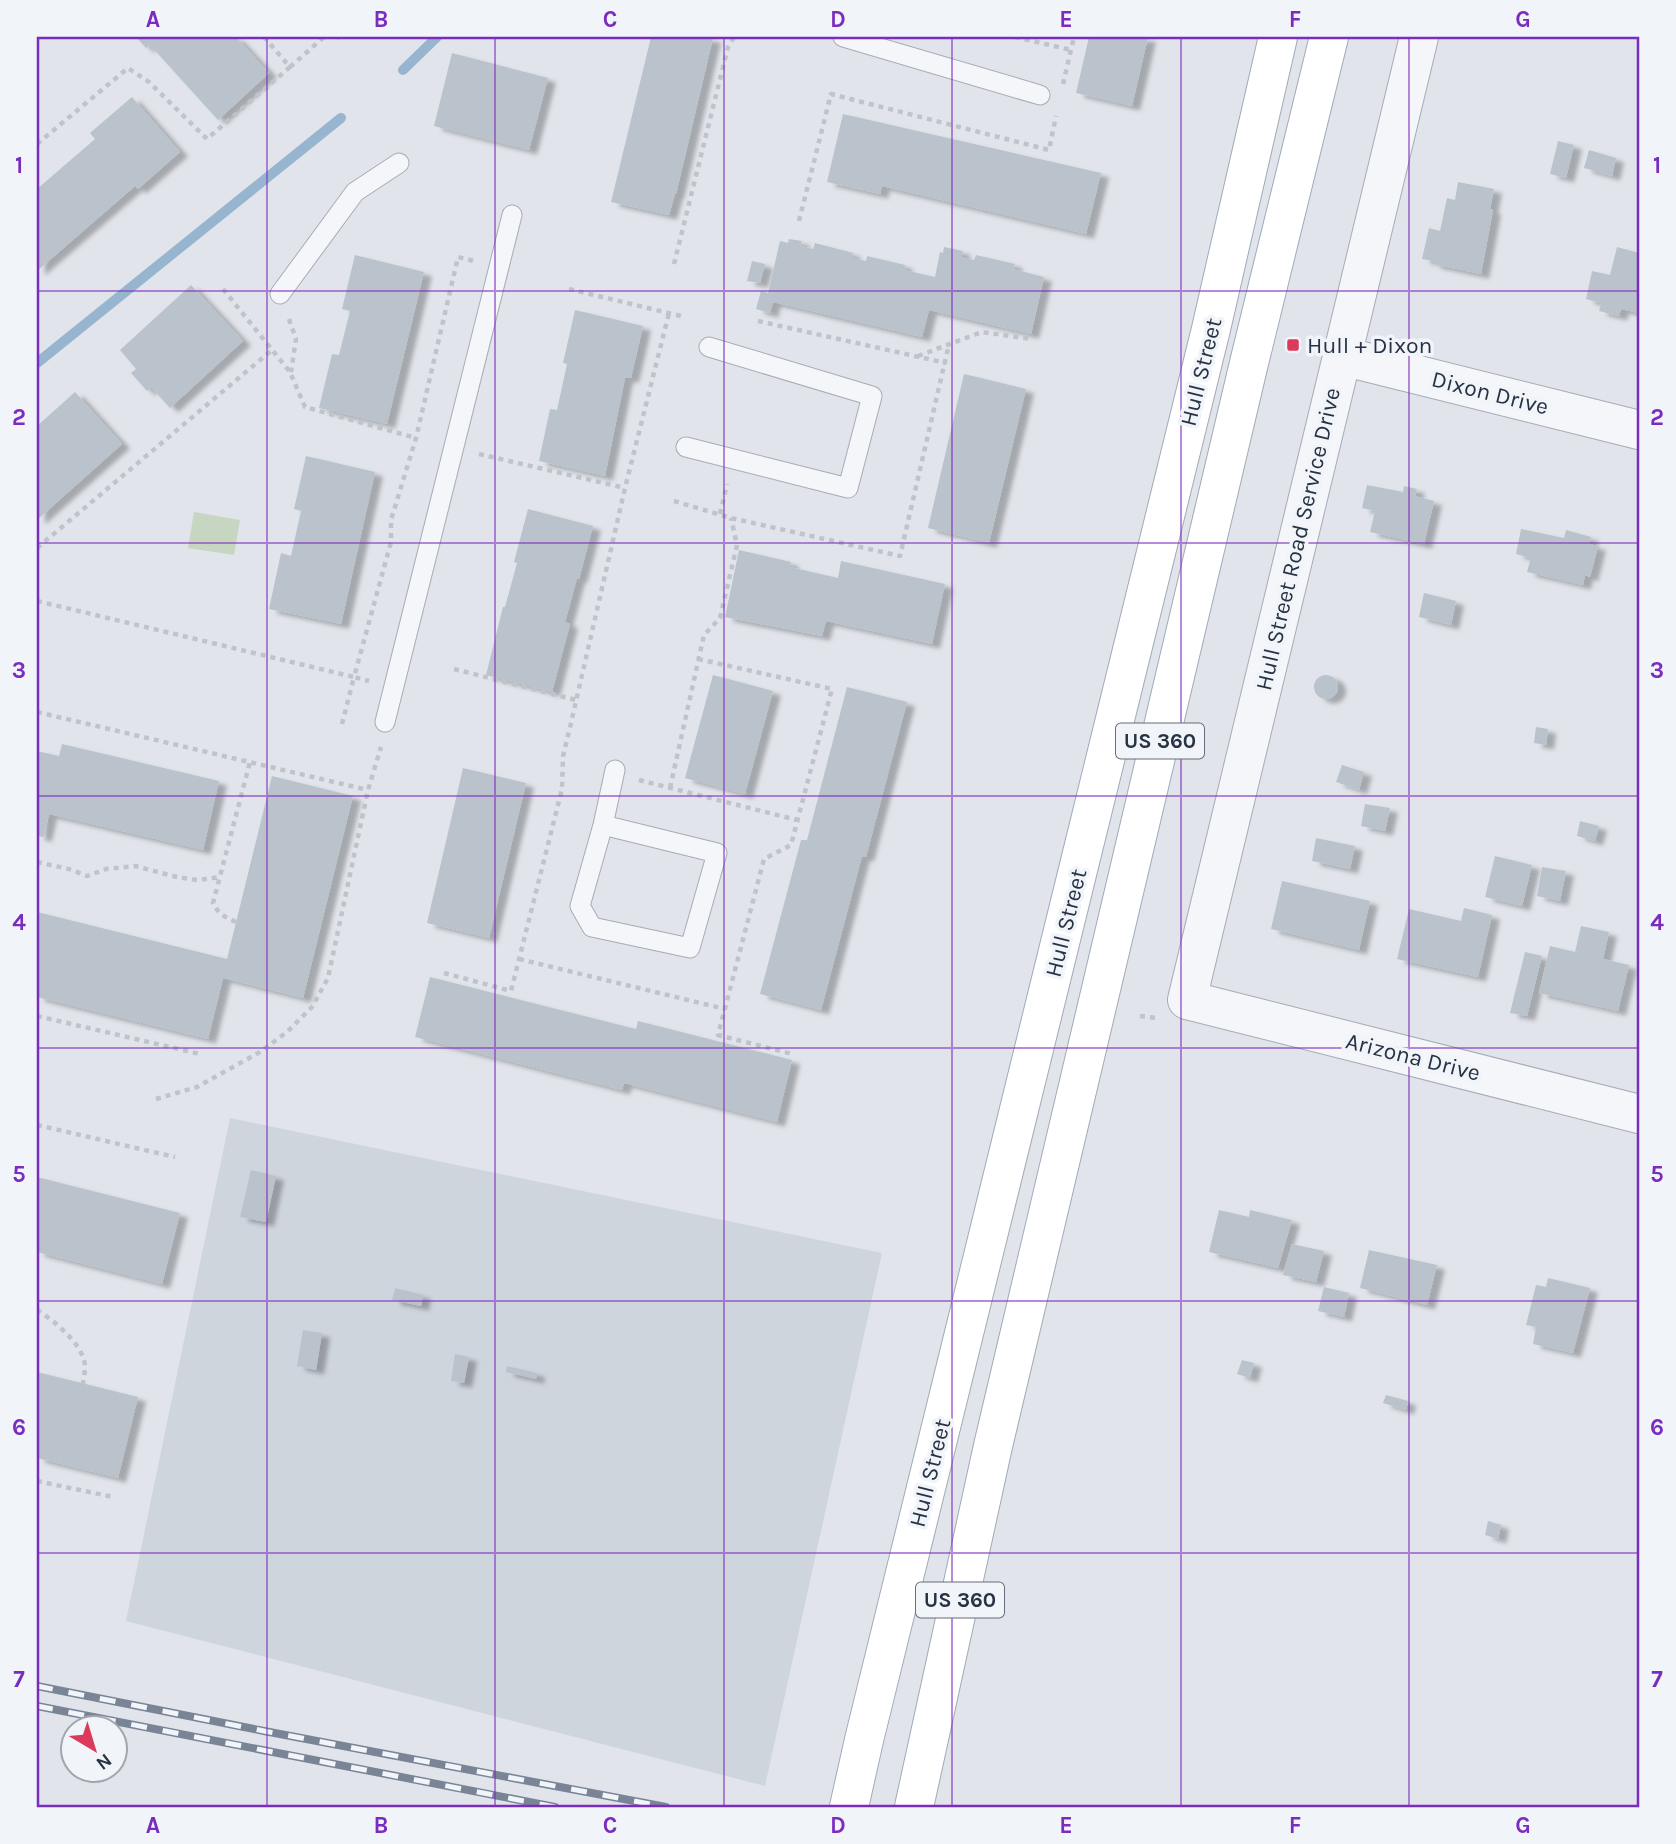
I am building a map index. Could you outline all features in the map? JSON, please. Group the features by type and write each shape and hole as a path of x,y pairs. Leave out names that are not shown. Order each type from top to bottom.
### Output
{"main road":[{"name":"Hull Street","path":"849,1807 863,1740 1208,343 1278,37"},
{"name":"Hull Street","path":"914,1807 997,1432 1329,37"}],"street":[{"name":"Hull Street Road Service Drive","path":"1187,1000 1419,37"},
{"name":"Dixon Drive","path":"1342,356 1639,430"},
{"name":"Arizona Drive","path":"1187,1000 1639,1114"}],"lane":[{"path":"842,37 1040,95"},
{"path":"280,294 355,192 399,163"},
{"path":"385,722 512,215"},
{"path":"686,447 848,488 872,396 709,347"},
{"path":"603,825 717,853 690,948 592,927 580,906 615,770"}],"path":[{"path":"264,37 290,67"},
{"path":"37,144 128,68 149,82 207,139 324,37"},
{"path":"674,264 727,47 734,37"},
{"path":"1015,37 1071,50"},
{"path":"1062,88 1074,37"},
{"path":"799,221 831,94 1049,150 1057,113"},
{"path":"342,724 391,542 390,520 416,438 458,257"},
{"path":"223,289 290,372 305,407 416,438"},
{"path":"569,289 685,317"},
{"path":"444,973 511,991 562,789 563,756 669,313"},
{"path":"758,321 946,363"},
{"path":"917,357 982,332 1031,340"},
{"path":"290,372 296,339"},
{"path":"37,548 272,350"},
{"path":"513,462 625,488"},
{"path":"720,514 728,479"},
{"path":"670,788 704,635 720,618 737,545 731,517"},
{"path":"37,601 354,677"},
{"path":"698,659 832,689 791,845 764,859 718,1035 792,1054"},
{"path":"454,669 576,700"},
{"path":"37,712 368,790"},
{"path":"156,1099 197,1087 249,1059 287,1032 312,1007 328,978 368,790 381,748"},
{"path":"236,922 224,917 213,903 250,762"},
{"path":"637,780 797,820"},
{"path":"37,862 87,876 106,869 135,866 197,880 221,877"},
{"path":"519,959 725,1009"},
{"path":"37,1016 200,1054"},
{"path":"37,1125 175,1157"},
{"path":"37,1310 64,1331 80,1353 84,1360 83,1384"},
{"path":"37,1481 113,1497"}],"shaded area":[{"path":"230,1118 882,1253 765,1786 126,1621"}],"green space":[{"path":"194,512 240,520 234,555 188,548"}],"building":[{"path":"136,37 236,37 269,73 218,120 150,45 146,48"},
{"path":"651,37 713,38 669,215 611,202"},
{"path":"1089,37 1148,37 1132,106 1076,93"},
{"path":"452,53 548,78 529,150 434,126"},
{"path":"132,97 180,152 138,189 135,186 37,271 37,189 95,139 90,133"},
{"path":"843,114 1101,173 1086,234 882,186 880,194 827,182"},
{"path":"1558,141 1574,145 1566,178 1550,174"},
{"path":"1589,150 1616,158 1612,176 1584,168"},
{"path":"1458,182 1494,189 1490,209 1493,210 1481,274 1433,264 1433,261 1422,259 1429,228 1440,231 1447,198 1455,200"},
{"path":"789,239 802,241 800,246 813,249 815,243 853,253 852,258 866,261 867,256 905,265 904,270 935,277 940,252 943,253 944,247 963,251 961,257 974,260 976,255 1015,264 1013,269 1044,277 1031,334 929,310 922,337 773,302 770,313 756,309 761,291 768,293 780,241 788,243"},
{"path":"1617,247 1639,253 1639,313 1621,309 1619,316 1599,311 1601,303 1586,299 1592,271 1610,275"},
{"path":"355,255 424,272 387,424 319,408 332,354 339,355 350,311 342,309"},
{"path":"752,261 765,264 760,283 747,281"},
{"path":"191,285 243,341 170,408 151,387 147,391 131,373 136,369 120,350"},
{"path":"575,310 643,326 631,378 625,378 605,476 539,461 550,409 557,410 567,364 563,363"},
{"path":"964,374 1026,389 989,543 928,528"},
{"path":"75,392 122,444 37,520 37,426"},
{"path":"306,456 375,472 341,624 269,609 281,553 291,556 301,511 294,509"},
{"path":"1367,485 1403,492 1404,486 1417,489 1415,496 1434,501 1424,544 1370,532 1375,511 1362,508"},
{"path":"528,509 593,526 565,622 570,624 552,692 486,675 517,563 514,562"},
{"path":"1521,529 1564,538 1566,530 1591,537 1589,544 1598,546 1590,577 1585,575 1583,585 1527,572 1531,558 1516,554"},
{"path":"739,550 791,562 790,567 838,578 841,561 945,584 932,644 826,621 822,636 725,617"},
{"path":"1424,593 1456,601 1451,625 1419,617"},
{"path":"713,675 773,691 745,794 685,778"},
{"path":"1326,675 1337,682 1338,687 1331,698 1326,699 1315,692 1314,687 1321,676"},
{"path":"847,687 907,702 866,857 862,856 821,1010 760,994 801,840 807,840"},
{"path":"1536,727 1548,729 1546,745 1534,743"},
{"path":"62,744 219,781 203,850 49,814 44,837 37,836 37,751 59,756"},
{"path":"1342,765 1364,772 1359,790 1336,782"},
{"path":"463,768 526,783 489,938 427,923"},
{"path":"272,776 353,796 303,998 223,978 208,1039 37,997 37,912 227,959"},
{"path":"1365,804 1390,808 1385,831 1361,826"},
{"path":"1580,821 1599,826 1595,841 1577,836"},
{"path":"1316,838 1355,846 1350,869 1312,861"},
{"path":"1495,856 1532,865 1522,906 1485,897"},
{"path":"1542,867 1566,871 1560,901 1537,896"},
{"path":"1282,881 1370,901 1359,950 1271,929"},
{"path":"1464,908 1492,915 1478,977 1397,959 1409,909 1461,921"},
{"path":"1581,926 1609,932 1603,959 1629,965 1618,1011 1539,993 1550,946 1575,952"},
{"path":"1525,952 1542,956 1527,1016 1510,1013"},
{"path":"430,977 636,1029 638,1021 792,1060 777,1122 624,1083 622,1090 415,1037"},
{"path":"251,1170 276,1176 266,1222 240,1217"},
{"path":"37,1177 180,1213 162,1284 37,1252"},
{"path":"1219,1210 1249,1217 1250,1210 1292,1220 1278,1268 1209,1252"},
{"path":"1292,1244 1324,1251 1316,1282 1283,1275"},
{"path":"1369,1250 1437,1265 1427,1305 1360,1288"},
{"path":"1548,1278 1590,1288 1573,1353 1533,1344 1536,1327 1526,1325 1536,1285 1546,1287"},
{"path":"1324,1287 1349,1293 1344,1317 1318,1311"},
{"path":"395,1288 423,1295 421,1306 392,1300"},
{"path":"303,1330 322,1333 316,1370 297,1366"},
{"path":"455,1354 469,1357 464,1383 451,1381"},
{"path":"1242,1360 1254,1363 1250,1378 1237,1374"},
{"path":"507,1366 537,1373 536,1379 506,1372"},
{"path":"37,1372 138,1397 118,1478 37,1458"},
{"path":"1386,1395 1408,1401 1406,1410 1383,1403"},
{"path":"1488,1521 1501,1525 1498,1539 1485,1535"}],"waterway":[{"path":"403,70 437,37"},
{"path":"37,363 341,118"}],"railway":[{"path":"37,1686 666,1807"},
{"path":"37,1706 555,1807"}],"place":[{"name":"Hull + Dixon","path":"1293,345"}]}
